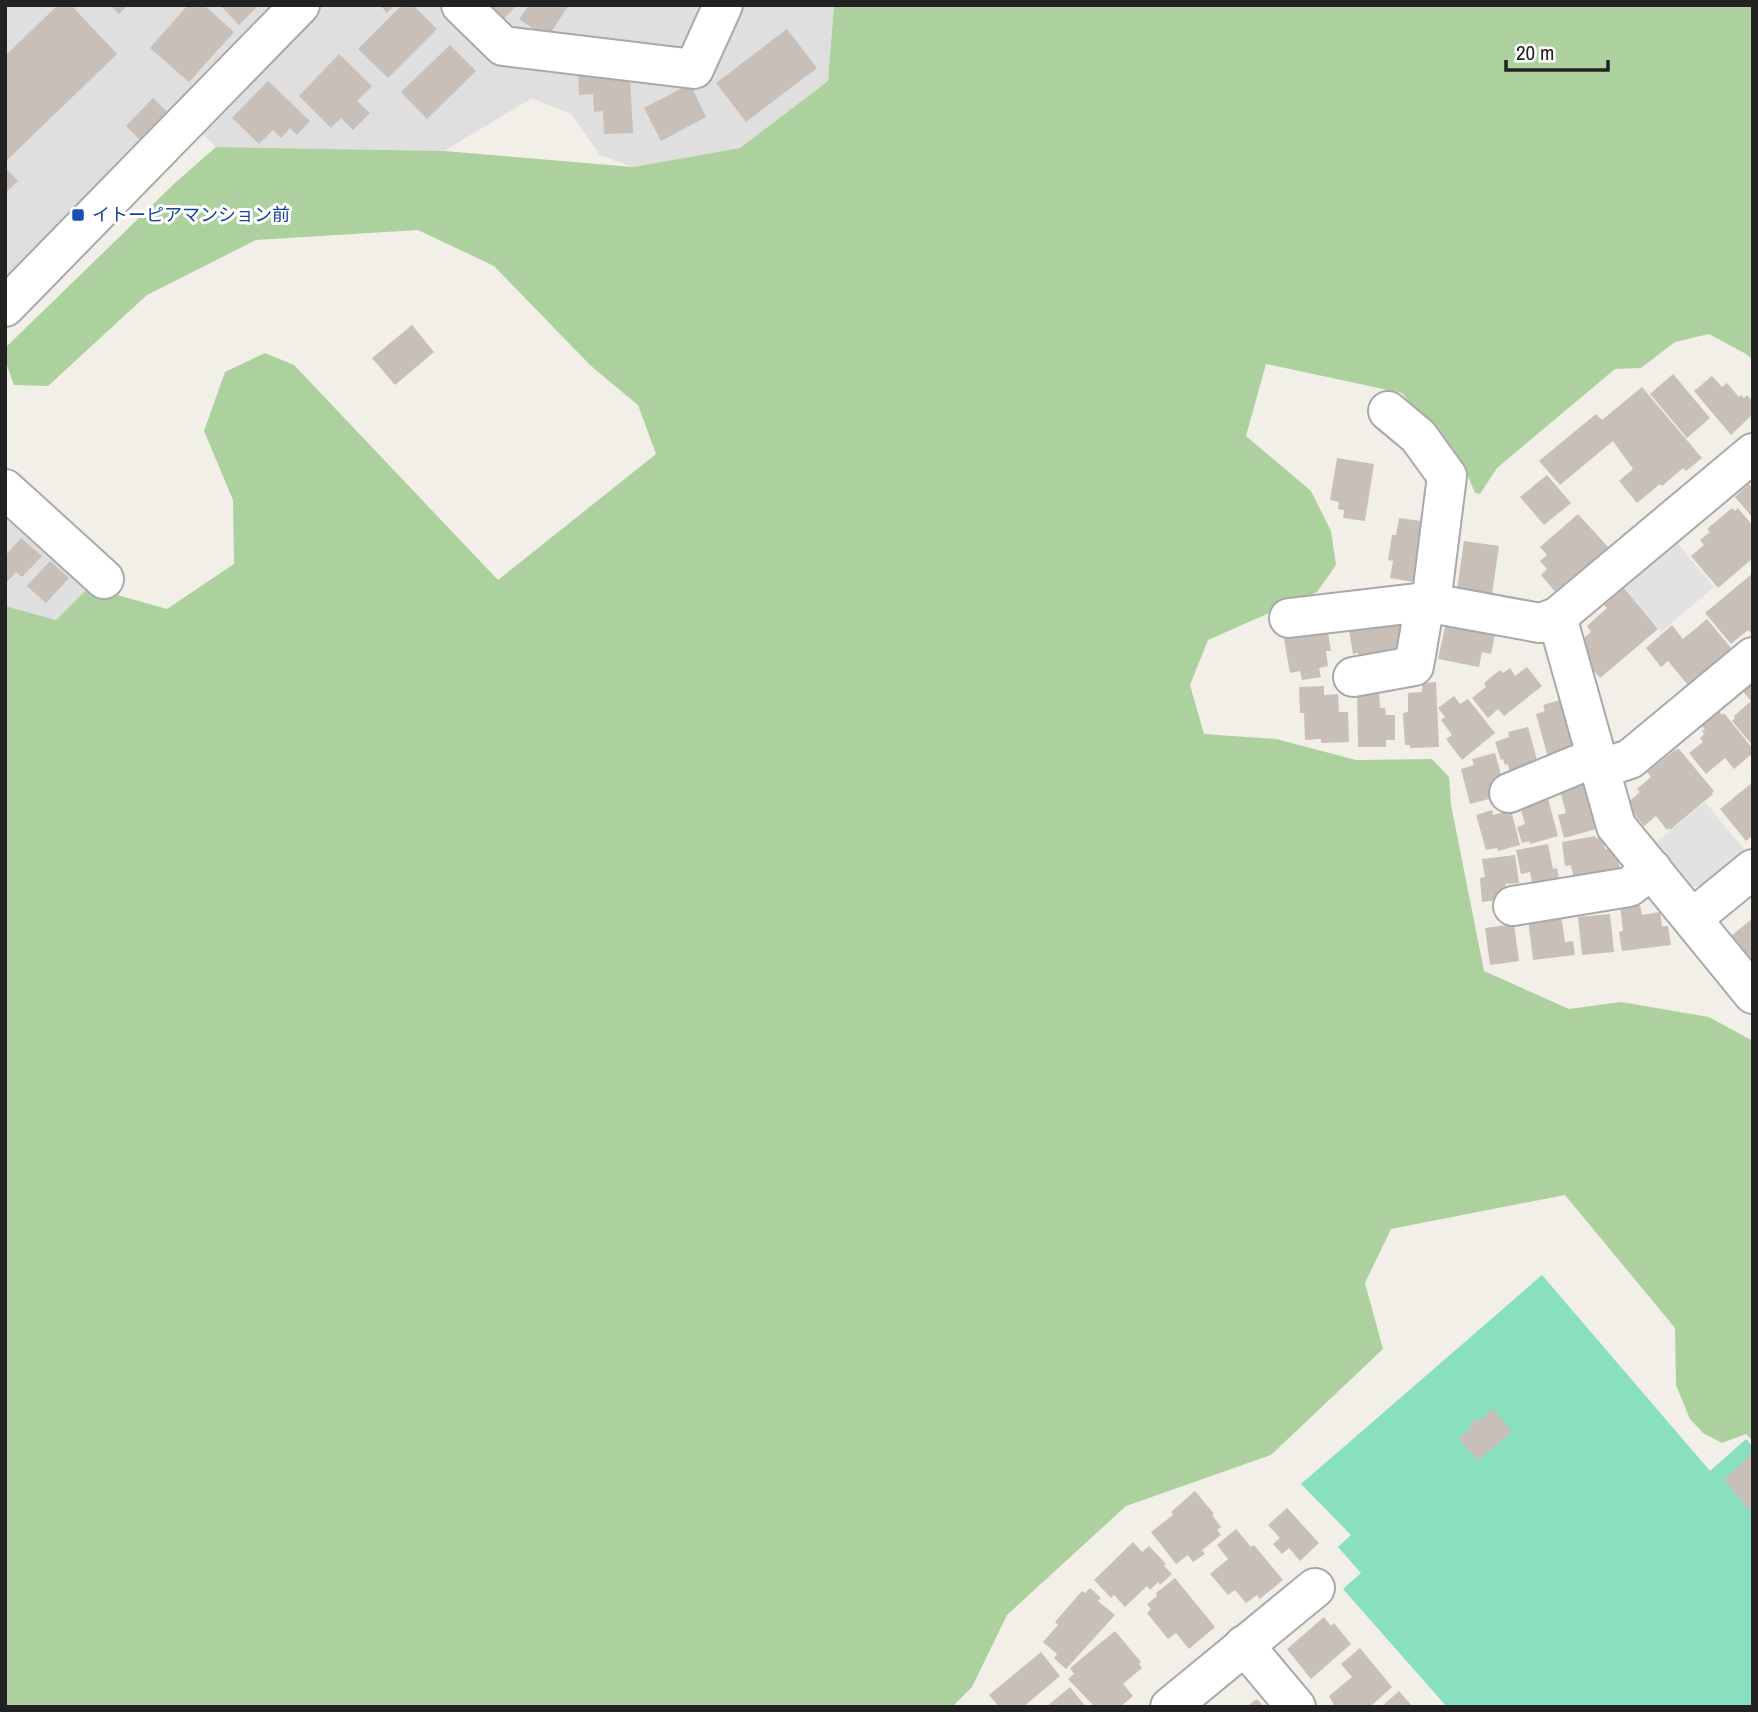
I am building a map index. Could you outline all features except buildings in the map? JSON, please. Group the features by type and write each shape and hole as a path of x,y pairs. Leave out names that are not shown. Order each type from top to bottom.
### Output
{"street":[{"path":"5,307 300,5"},
{"path":"461,5 503,46 694,69 723,5"},
{"path":"1353,677 1429,670 1428,602 1447,476 1418,436 1388,411"},
{"path":"1289,618 1428,602 1540,623 1557,617 1753,453"},
{"path":"5,489 104,579"},
{"path":"1557,617 1616,826 1753,995"},
{"path":"1509,793 1598,763 1630,760 1753,657"},
{"path":"1513,906 1629,887 1652,869"},
{"path":"1693,918 1753,869"},
{"path":"1170,1707 1315,1588"},
{"path":"1244,1644 1296,1707"}],"shaded area":[{"path":"5,5 281,5 5,286"},
{"path":"316,5 449,5 499,53 699,77 734,5 834,5 828,81 740,148 633,167 600,155 571,114 532,98 444,151 216,147 197,129"},
{"path":"469,5 717,5 696,52 502,37"},
{"path":"5,508 89,587 56,620 5,606"},
{"path":"1675,540 1714,587 1661,632 1620,582"},
{"path":"1705,802 1746,852 1705,886 1687,886 1652,846"}],"green space":[{"path":"834,5 1753,5 1753,360 1709,334 1675,342 1641,368 1615,369 1497,468 1480,494 1475,493 1464,467 1402,393 1266,364 1246,436 1311,491 1331,531 1336,565 1317,592 1208,640 1190,685 1204,734 1276,739 1356,760 1432,759 1449,777 1451,805 1484,971 1569,1009 1621,1002 1709,1017 1753,1041 1753,1441 1746,1434 1722,1443 1703,1433 1690,1419 1676,1385 1675,1328 1565,1195 1391,1229 1365,1283 1383,1349 1271,1455 1126,1506 1007,1615 972,1687 952,1707 5,1707 5,606 56,620 89,587 167,609 234,564 233,500 204,431 225,372 265,353 294,365 498,580 656,454 638,405 591,366 494,266 418,230 256,240 147,295 48,386 14,385 5,360 5,348 176,182 216,147 444,151 633,167 740,148 828,81"},
{"path":"1542,1275 1710,1471 1746,1439 1753,1447 1753,1707 1447,1707 1343,1589 1361,1573 1338,1547 1351,1535 1301,1484"}],"place":[{"name":"イトーピアマンション前","path":"78,215"}]}
